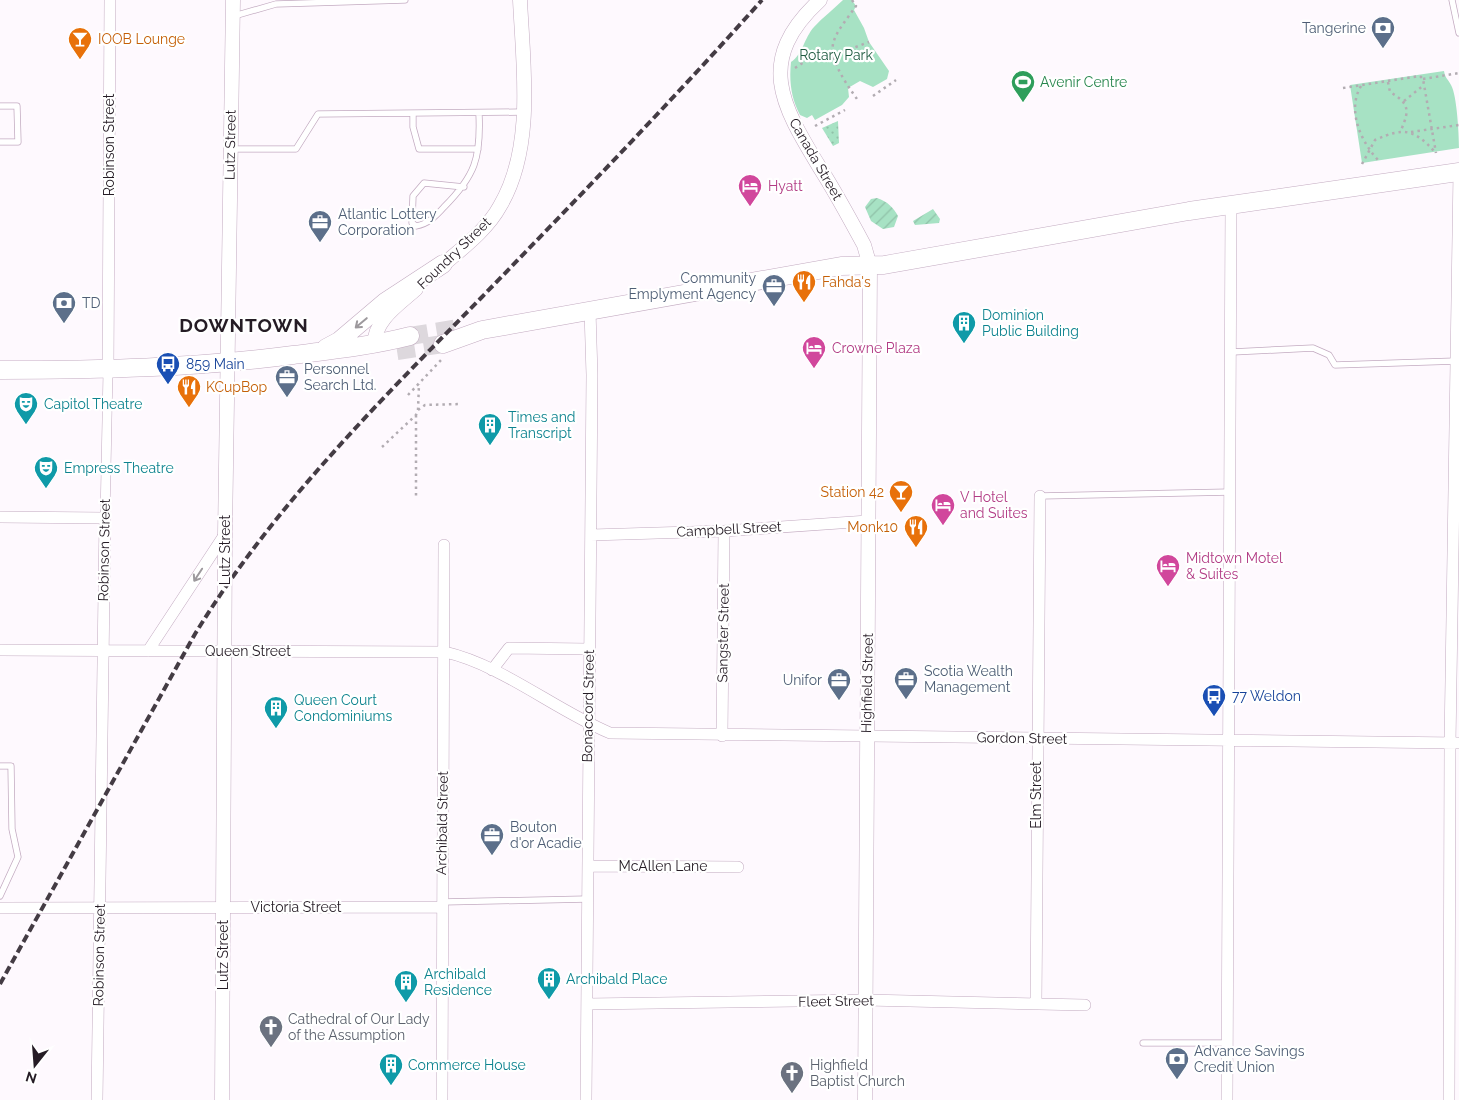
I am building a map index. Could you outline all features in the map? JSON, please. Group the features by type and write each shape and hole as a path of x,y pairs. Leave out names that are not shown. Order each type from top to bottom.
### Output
{"main road":[{"path":"459,328 482,330 841,266 884,265 1074,230 1232,204 1459,172"},
{"path":"312,353 339,341 386,302 443,264"},
{"path":"446,349 482,330"},
{"path":"0,370 108,370 228,364 374,345 410,336"},
{"path":"374,345 397,351"}],"street":[{"name":"Robinson Street","path":"97,1100 104,518 108,370 110,0"},
{"name":"Lutz Street","path":"222,1100 225,534 233,0"},
{"name":"Foundry Street","path":"374,345 377,328 382,320 480,230 500,207 510,183 518,153 525,112 520,0"},
{"name":"Canada Street","path":"820,0 796,26 786,46 781,69 781,88 785,104 796,128 864,244 870,266"},
{"path":"1449,1100 1454,857 1456,361 1459,172"},
{"path":"1227,1100 1232,204"},
{"name":"Highfield Street","path":"865,1100 870,266"},
{"name":"Bonaccord Street","path":"586,1100 592,375 590,312"},
{"name":"Elm Street","path":"1036,1004 1036,738 1040,496"},
{"path":"0,517 104,518"},
{"name":"Campbell Street","path":"591,535 724,530 868,521"},
{"name":"Sangster Street","path":"722,736 724,530"},
{"path":"148,651 225,534"},
{"name":"Archibald Street","path":"442,1100 441,904 445,652 444,546"},
{"path":"492,670 509,648 589,649"},
{"name":"Queen Street","path":"0,650 445,652 470,658 588,723"},
{"name":"Gordon Street","path":"588,723 610,733 722,736 1454,743"},
{"name":"McAllen Lane","path":"588,866 738,866"},
{"name":"Victoria Street","path":"0,908 223,908 441,904"},
{"name":"Fleet Street","path":"587,1004 866,1000 1085,1005"}],"lane":[{"path":"233,17 276,2 405,0"},
{"path":"1452,0 1459,33"},
{"path":"0,106 17,106 18,142 0,142"},
{"path":"230,149 296,149 318,114 479,114 525,112"},
{"path":"413,114 413,127 419,149 478,149"},
{"path":"464,187 424,183 413,196 412,223 416,226 425,225 464,187 473,170 478,149 479,114"},
{"path":"1232,352 1313,348 1329,355 1335,364 1456,361"},
{"path":"1040,496 1230,492"},
{"path":"0,766 11,766 12,829 18,857 0,896"},
{"path":"441,904 587,899"},
{"path":"1144,1043 1226,1042"}],"path":[{"path":"852,0 856,6 837,36 833,45 833,54 856,98"},
{"path":"795,68 810,58 833,54 868,42"},
{"path":"1424,80 1459,73"},
{"path":"1344,88 1420,76 1424,80 1436,153 1424,140 1411,132"},
{"path":"873,96 896,80"},
{"path":"1388,82 1390,92 1404,101"},
{"path":"1404,101 1424,85"},
{"path":"1361,86 1355,101 1361,135 1368,150 1380,162"},
{"path":"1401,130 1406,119 1404,101"},
{"path":"815,126 846,110"},
{"path":"1362,164 1375,140 1401,130 1411,132 1459,125"},
{"path":"408,395 442,359 446,349"},
{"path":"416,497 416,415 418,410 419,384"},
{"path":"418,410 425,406 460,404"},
{"path":"382,448 416,415"}],"green space":[{"name":"Rotary Park","path":"843,0 852,0 856,6 854,10 869,42 889,71 887,79 873,87 860,81 848,88 849,97 842,105 815,120 812,115 807,118 800,115 793,96 790,76 791,62 798,55 814,27"},
{"path":"1444,71 1455,97 1459,148 1362,163 1350,85"},
{"path":"838,121 839,143 833,146 822,128"},
{"path":"877,198 890,205 898,216 894,227 883,229 871,221 865,207 871,199"},
{"path":"933,209 940,219 939,223 915,225 913,221"}],"tunnel":[{"path":"410,336 459,328"},
{"path":"397,351 443,344"}],"railway":[{"path":"0,984 195,634 225,588 258,543 292,500 365,418 622,151 762,0"}],"place":[{"name":"Tangerine","path":"1383,49"},
{"name":"IOOB Lounge","path":"80,60"},
{"name":"Avenir Centre","path":"1023,103"},
{"name":"Hyatt","path":"750,207"},
{"name":"Atlantic Lottery Corporation","path":"320,243"},
{"name":"Fahda's","path":"804,303"},
{"name":"Community Emplyment Agency","path":"774,307"},
{"name":"TD","path":"64,324"},
{"name":"Dominion Public Building","path":"964,344"},
{"name":"Crowne Plaza","path":"814,369"},
{"name":"859 Main","path":"168,385"},
{"name":"Personnel Search Ltd.","path":"287,398"},
{"name":"KCupBop","path":"189,408"},
{"name":"Capitol Theatre","path":"26,425"},
{"name":"Times and Transcript","path":"490,446"},
{"name":"Empress Theatre","path":"46,489"},
{"name":"Station 42","path":"901,513"},
{"name":"V Hotel and Suites","path":"943,526"},
{"name":"Monk10","path":"916,548"},
{"name":"Midtown Motel & Suites","path":"1168,587"},
{"name":"Scotia Wealth Management","path":"906,700"},
{"name":"Unifor","path":"839,701"},
{"name":"77 Weldon","path":"1214,717"},
{"name":"Queen Court Condominiums","path":"276,729"},
{"name":"Bouton d'or Acadie","path":"492,856"},
{"name":"Archibald Place","path":"549,1000"},
{"name":"Archibald Residence","path":"406,1003"},
{"name":"Cathedral of Our Lady of the Assumption","path":"271,1048"},
{"name":"Advance Savings Credit Union","path":"1177,1080"},
{"name":"Commerce House","path":"391,1086"},
{"name":"Highfield Baptist Church","path":"792,1094"}],"district":[{"name":"DOWNTOWN","path":"244,325"}]}
